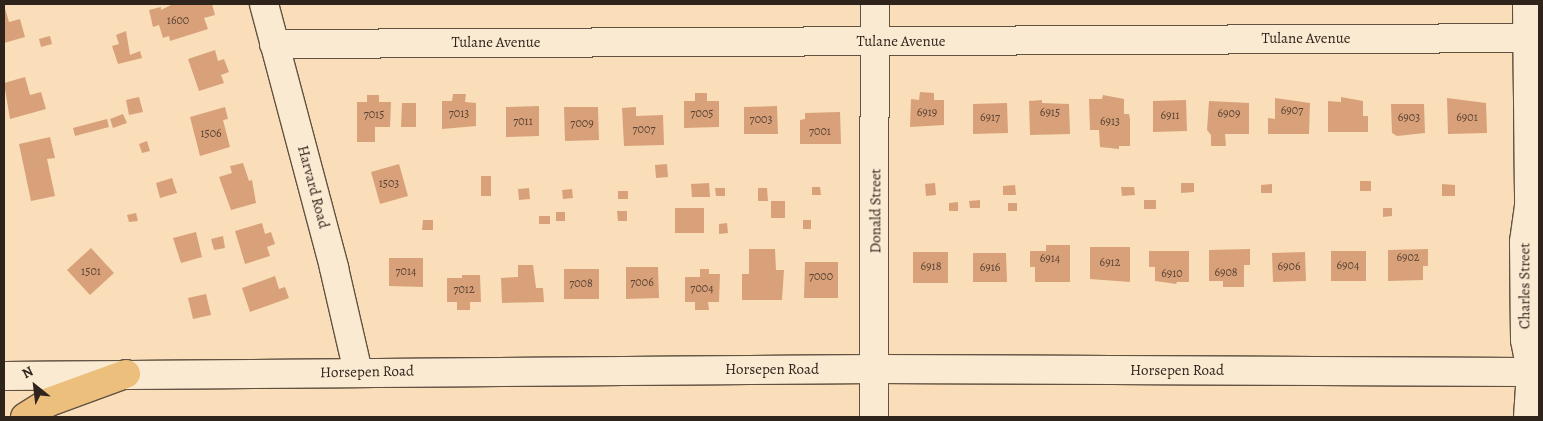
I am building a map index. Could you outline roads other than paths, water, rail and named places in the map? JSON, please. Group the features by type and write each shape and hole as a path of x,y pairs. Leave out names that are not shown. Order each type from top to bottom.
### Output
{"main road":[{"path":"25,417 49,402 126,374"}],"street":[{"name":"Harvard Road","path":"264,4 334,268 358,372"},
{"name":"Donald Street","path":"874,417 875,4"},
{"name":"Charles Street","path":"1528,4 1534,39 1525,330 1535,372 1528,417"},
{"name":"Tulane Avenue","path":"274,44 1534,39"},
{"name":"Horsepen Road","path":"4,376 874,369 1535,372"}]}
